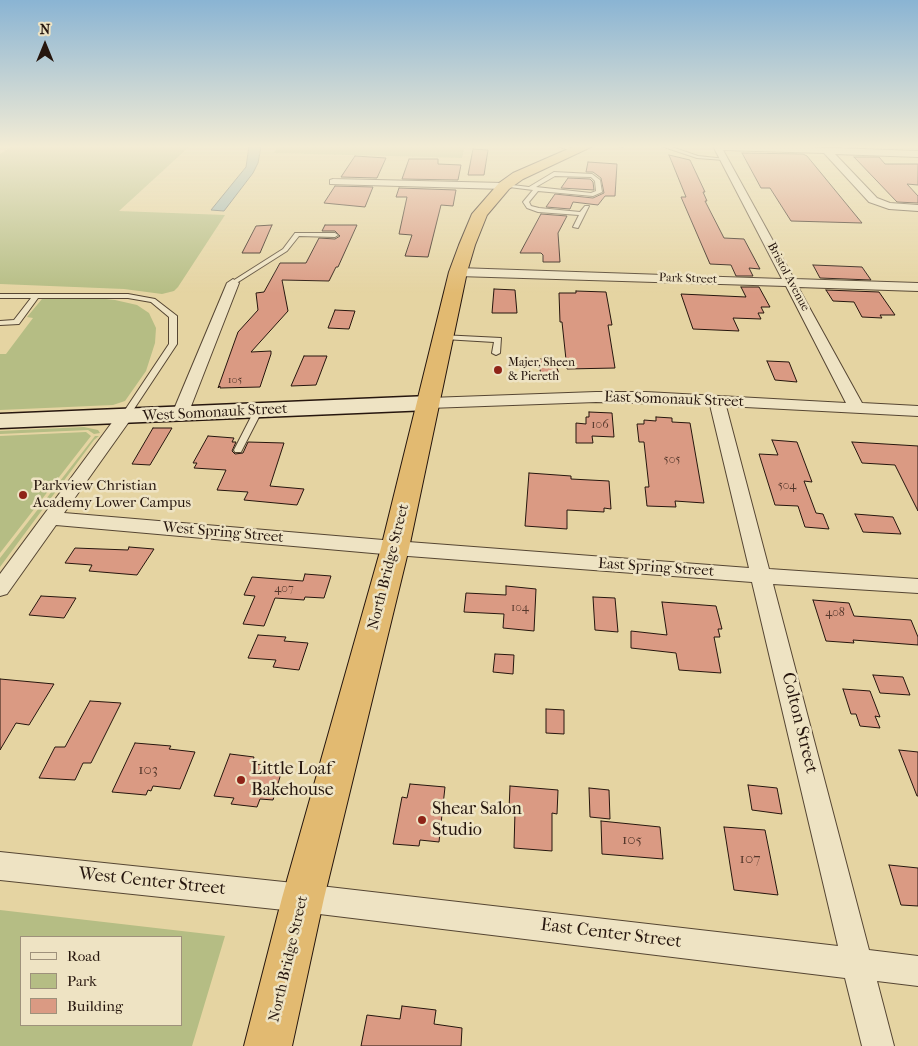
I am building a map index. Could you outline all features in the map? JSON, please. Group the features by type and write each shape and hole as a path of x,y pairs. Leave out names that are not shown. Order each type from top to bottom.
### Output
{"highway":[{"name":"North Bridge Street","path":"268,1046 303,898 395,548 458,272 480,214 496,195"}],"street":[{"name":"Bristol Avenue","path":"744,195 857,408"},
{"path":"866,195 873,200 889,206 918,208"},
{"name":"Park Street","path":"458,272 918,287"},
{"path":"180,414 233,283"},
{"name":"East Somonauk Street","path":"429,403 596,397 918,411"},
{"name":"Colton Street","path":"717,401 878,1046"},
{"name":"West Somonauk Street","path":"0,421 429,403"},
{"path":"0,589 125,416"},
{"name":"West Spring Street","path":"50,518 395,548"},
{"name":"East Spring Street","path":"395,548 918,586"},
{"name":"West Center Street","path":"0,866 303,898"},
{"name":"East Center Street","path":"303,898 918,971"}],"lane":[{"path":"530,195 526,202 528,207 538,210 582,214"},
{"path":"576,227 587,207"},
{"path":"233,283 285,250 297,234 335,235"},
{"path":"0,296 128,296 154,300 173,316 173,344 125,416"},
{"path":"0,323 16,322 36,296"},
{"path":"444,338 498,340 496,353"},
{"path":"238,450 258,411"}],"green space":[{"path":"0,195 137,195 119,211 225,215 174,291 162,294 124,289 0,284"},
{"path":"97,298 137,305 149,313 156,328 155,343 146,371 125,401 113,405 0,410 0,354 6,354 33,318 27,317 42,299"},
{"path":"84,427 98,430 100,433 94,434 88,430 0,434 0,431"},
{"name":"Parkview Christian Academy Lower Campus","path":"86,432 91,436 0,553 0,436"},
{"path":"95,436 99,436 94,440 0,567 0,558"},
{"path":"0,910 225,936 192,1046 0,1046"}],"water":[{"path":"223,195 236,195 224,211 211,210"}],"building":[{"path":"329,195 370,195 365,207 324,203"},
{"path":"397,195 455,195 453,206 441,205 428,257 405,256 412,235 399,234 407,197 396,197"},
{"path":"554,195 593,198 600,195 615,195 605,196 598,205 573,202 570,209 546,207"},
{"path":"685,195 704,195 707,201 705,201 724,238 744,239 760,269 749,268 753,276 736,276 731,265 710,264 681,197 686,197"},
{"path":"774,195 839,195 862,223 791,221"},
{"path":"890,195 918,196 918,203 897,202"},
{"path":"541,214 567,216 558,233 560,262 543,262 543,255 541,253 520,253"},
{"path":"272,225 260,253 242,253 256,226"},
{"path":"325,225 357,225 338,267 336,267 329,281 282,280 288,311 251,352 271,351 260,387 220,388 220,386 218,388 238,332 258,310 256,293 264,292 280,263 306,263 319,238 335,239 340,236 335,231 322,231"},
{"path":"813,265 862,267 871,280 820,278"},
{"path":"741,287 759,287 770,307 761,307 764,313 758,313 761,319 733,318 739,331 693,329 681,294 746,297"},
{"path":"494,289 515,290 517,313 492,313"},
{"path":"826,290 879,292 895,315 880,315 882,318 862,317 854,302 833,301"},
{"path":"576,291 606,292 612,325 608,325 615,368 567,369 562,322 560,322 559,293 576,293"},
{"path":"335,310 355,311 349,329 328,328"},
{"path":"304,356 327,356 316,385 291,386"},
{"path":"538,359 554,359 559,374 541,375"},
{"path":"767,361 789,362 797,382 775,380"},
{"path":"589,412 612,413 614,437 592,436 593,443 576,443 576,423 586,424 586,417 589,417"},
{"path":"656,417 672,418 672,422 690,423 704,503 675,501 676,507 647,506 645,487 649,487 644,442 639,442 637,424 644,424 644,420 656,421"},
{"path":"153,428 172,428 150,465 132,464"},
{"path":"208,436 234,438 232,442 236,442 232,451 235,454 243,453 248,442 284,443 270,486 304,489 297,505 244,500 248,492 217,490 226,470 194,468 197,463 193,463"},
{"path":"772,440 797,442 812,482 804,481 816,513 823,514 829,529 805,527 798,506 775,505 759,454 778,455"},
{"path":"852,442 918,446 918,511 895,465 862,463"},
{"path":"529,473 571,476 571,479 609,481 611,509 604,508 604,512 567,510 567,529 525,526"},
{"path":"855,514 893,517 901,534 863,532"},
{"path":"129,547 154,549 137,575 89,571 92,565 65,563 75,548 128,550"},
{"path":"305,574 331,576 324,598 305,597 304,600 275,598 264,626 243,624 255,596 244,595 252,577 303,581"},
{"path":"506,586 536,589 534,631 503,628 504,614 464,612 466,593 506,595"},
{"path":"41,596 76,598 64,618 29,615"},
{"path":"593,597 615,598 618,632 595,630"},
{"path":"813,600 849,603 854,616 911,620 918,637 918,645 853,640 854,643 826,641"},
{"path":"662,602 716,606 722,629 718,629 720,637 714,637 721,673 679,670 676,653 631,648 631,631 667,635"},
{"path":"258,635 286,637 284,641 308,643 299,670 273,667 276,660 248,658"},
{"path":"495,654 514,655 513,674 493,672"},
{"path":"873,675 903,677 910,695 880,693"},
{"path":"0,679 54,684 29,725 16,723 0,750"},
{"path":"843,689 870,691 880,717 875,716 880,728 860,726 856,714 851,714"},
{"path":"90,701 121,703 91,763 83,763 75,780 39,778 55,747 65,747"},
{"path":"546,709 564,710 564,734 546,733"},
{"path":"135,743 171,746 169,749 195,752 180,789 153,786 146,795 112,792"},
{"path":"899,750 918,752 918,796 917,796"},
{"path":"230,754 254,757 252,764 283,767 273,800 260,799 257,807 231,804 234,798 214,796"},
{"path":"410,784 445,787 439,842 420,840 419,846 393,844 402,797 407,798"},
{"path":"748,785 777,788 782,814 752,810"},
{"path":"510,786 558,790 557,814 552,813 552,851 514,848 515,811 509,810"},
{"path":"589,788 609,790 610,819 590,817"},
{"path":"601,821 660,827 663,859 602,854"},
{"path":"724,827 765,830 778,895 734,890"},
{"path":"889,865 918,868 918,906 901,905"},
{"path":"402,1006 436,1010 434,1024 462,1028 461,1046 361,1046 367,1015 400,1019"}],"place":[{"name":"Majer, Sheen & Piereth","path":"498,370"},
{"name":"Parkview Christian Academy Lower Campus","path":"23,495"},
{"name":"Little Loaf Bakehouse","path":"241,780"},
{"name":"Shear Salon Studio","path":"422,820"}]}
